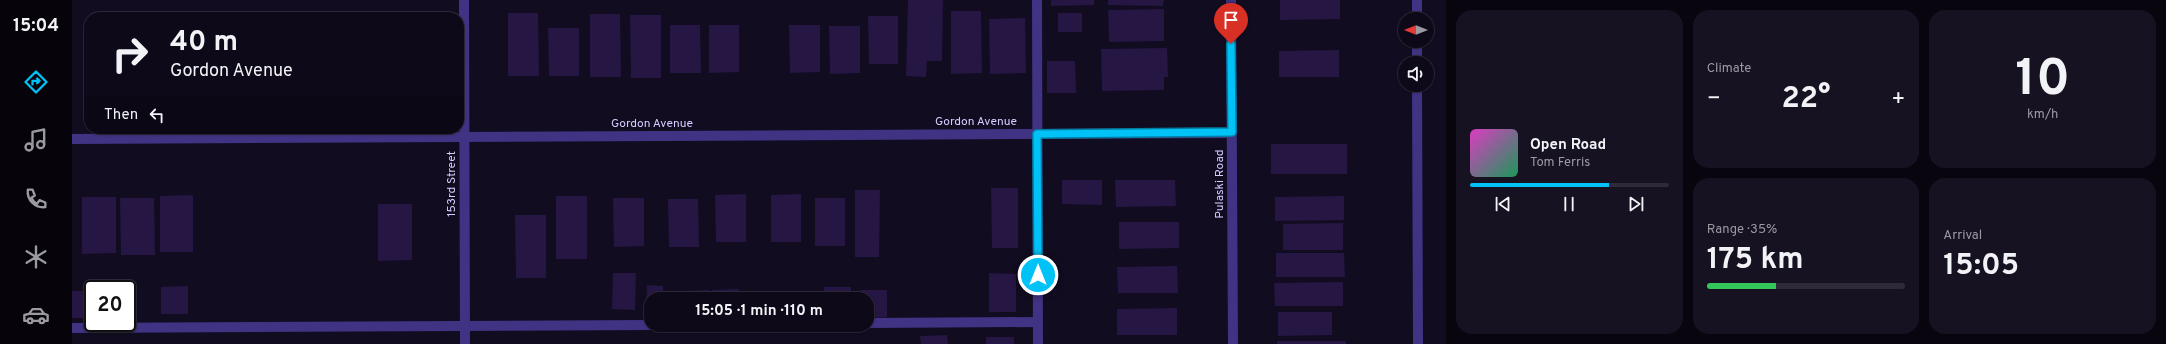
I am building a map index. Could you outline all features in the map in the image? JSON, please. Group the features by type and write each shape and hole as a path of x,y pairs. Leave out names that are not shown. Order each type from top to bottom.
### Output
{"street":[{"name":"153rd Street","path":"464,0 465,344"},
{"path":"1037,0 1038,344"},
{"name":"Pulaski Road","path":"1231,0 1233,344"},
{"path":"1417,0 1417,12"},
{"path":"1417,92 1418,344"},
{"name":"Gordon Avenue","path":"72,139 1232,132"},
{"path":"874,323 1038,322"},
{"path":"72,328 644,324"}],"building":[{"path":"908,0 943,0 942,61 927,61 926,77 906,76"},
{"path":"1051,0 1094,0 1094,5 1051,6"},
{"path":"1108,0 1164,0 1163,6 1108,5"},
{"path":"1280,0 1340,0 1340,19 1280,20"},
{"path":"1164,9 1164,41 1109,42 1108,10"},
{"path":"951,11 981,11 982,73 951,74"},
{"path":"508,13 538,13 539,76 508,76"},
{"path":"1058,13 1082,13 1082,32 1058,32"},
{"path":"590,14 620,14 621,77 590,77"},
{"path":"630,15 661,15 661,78 631,78"},
{"path":"868,16 898,16 898,64 869,64"},
{"path":"1025,18 1026,73 990,74 989,19"},
{"path":"670,25 700,25 701,73 670,73"},
{"path":"709,25 739,25 739,72 709,73"},
{"path":"789,25 820,25 820,72 790,73"},
{"path":"829,26 860,26 860,73 830,74"},
{"path":"548,28 579,28 579,76 549,76"},
{"path":"1167,48 1168,77 1164,77 1164,90 1102,91 1101,49"},
{"path":"1339,50 1339,77 1279,77 1279,51"},
{"path":"1047,61 1075,61 1076,93 1047,93"},
{"path":"1271,144 1347,144 1347,174 1271,174"},
{"path":"1062,180 1102,180 1102,205 1062,204"},
{"path":"1115,180 1175,180 1176,206 1116,207"},
{"path":"991,188 1018,188 1018,248 992,248"},
{"path":"855,190 880,190 879,257 855,257"},
{"path":"746,194 746,242 716,242 715,195"},
{"path":"801,194 801,242 771,242 771,195"},
{"path":"193,195 193,252 160,252 160,196"},
{"path":"556,196 587,196 587,259 556,259"},
{"path":"1344,196 1344,220 1275,221 1275,197"},
{"path":"82,197 116,197 116,253 82,254"},
{"path":"120,198 154,198 155,255 121,255"},
{"path":"613,198 644,198 644,246 614,247"},
{"path":"815,198 845,198 845,246 815,246"},
{"path":"668,199 698,199 699,247 669,247"},
{"path":"378,204 412,204 412,260 378,261"},
{"path":"515,215 546,215 546,278 516,278"},
{"path":"1119,222 1179,222 1179,248 1119,249"},
{"path":"1343,223 1343,250 1283,250 1283,224"},
{"path":"1276,253 1344,253 1345,277 1276,277"},
{"path":"1177,266 1178,293 1118,293 1117,267"},
{"path":"613,273 636,273 635,310 612,309"},
{"path":"989,273 1016,274 1016,312 989,312"},
{"path":"1343,282 1343,306 1275,306 1274,283"},
{"path":"647,285 663,286 663,292 647,292"},
{"path":"188,286 188,314 161,314 161,287"},
{"path":"824,287 851,287 851,292 824,292"},
{"path":"739,289 739,292 712,292 712,290"},
{"path":"709,290 709,292 682,292"},
{"path":"860,290 887,290 887,317 874,318 874,292 860,292"},
{"path":"72,291 84,291 84,318 72,318"},
{"path":"1177,308 1177,335 1117,335 1117,309"},
{"path":"1278,312 1332,312 1332,335 1278,336"},
{"path":"947,335 948,344 921,344 920,336"},
{"path":"986,337 1014,337 1014,344 986,344"},
{"path":"1277,341 1346,341 1346,344 1277,344"}],"route":[{"path":"1038,275 1037,134 1232,132 1231,44"}]}
